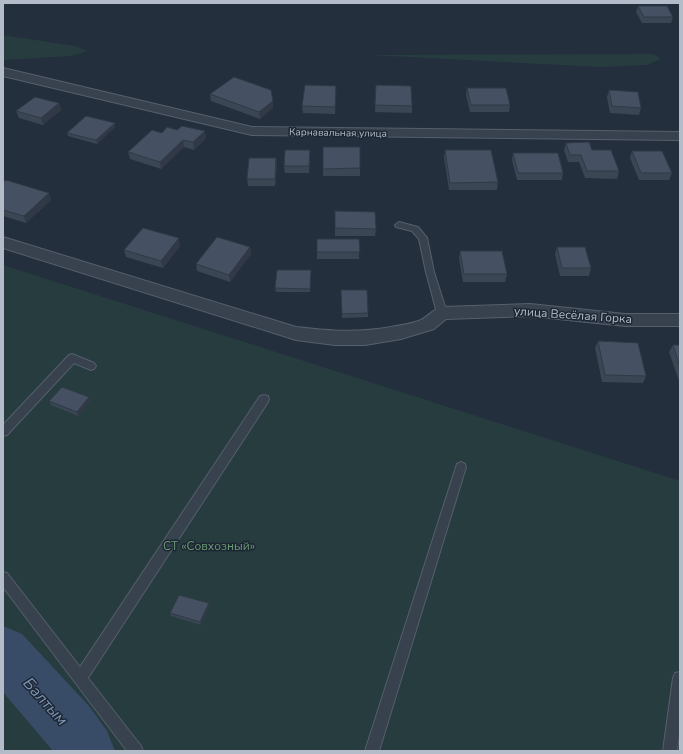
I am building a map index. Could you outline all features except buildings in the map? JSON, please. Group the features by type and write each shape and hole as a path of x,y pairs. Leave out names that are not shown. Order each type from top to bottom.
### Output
{"street":[{"name":"Карнавальная улица","path":"3,72 252,131 680,136"},
{"path":"3,242 296,333 335,338 365,338 401,332 428,324 442,313"},
{"name":"улица Весёлая Горка","path":"442,313 530,310 625,320 680,320"}],"lane":[{"path":"399,226 415,229 423,238 430,272 442,313"},
{"path":"3,432 72,358 91,366"},
{"path":"80,679 264,398"},
{"path":"372,751 461,467"},
{"path":"3,577 136,751"},
{"path":"670,751 680,678"}],"green space":[{"path":"3,35 75,46 88,51 71,56 3,60"},
{"path":"654,54 661,59 646,65 601,67 370,55"},
{"name":"СТ «Совхозный»","path":"3,265 680,481 680,751 3,751"}],"waterway":[{"name":"Балтым","path":"3,652 69,726 87,751"}]}
